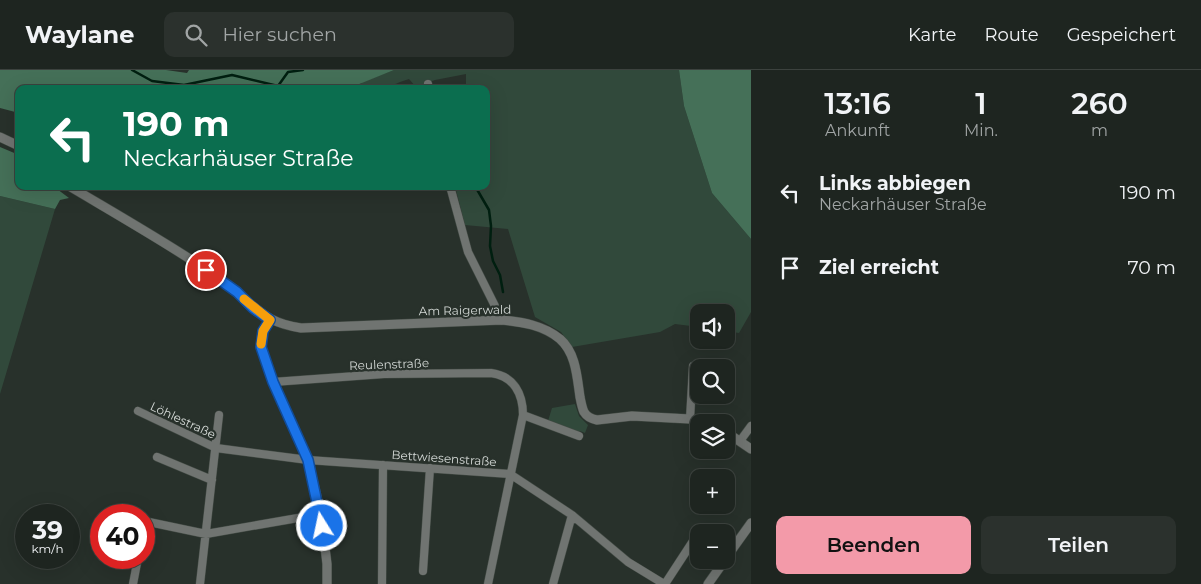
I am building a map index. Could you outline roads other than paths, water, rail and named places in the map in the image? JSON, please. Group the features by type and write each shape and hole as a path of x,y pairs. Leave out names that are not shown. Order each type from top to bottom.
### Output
{"street":[{"path":"0,137 15,144"},
{"path":"76,190 141,228 213,275 270,320 263,331 261,347 273,382 308,460 321,514 327,564 327,584"},
{"path":"451,190 468,252 502,320"},
{"name":"Am Raigerwald","path":"270,320 284,326 301,328 502,320 524,323 543,328 561,340 569,350 574,362 585,414 592,419 627,416 690,418"},
{"name":"Reulenstraße","path":"273,382 336,377 491,374 504,377 519,390 522,397 523,415"},
{"name":"Löhlestraße","path":"138,411 216,448 308,460"},
{"path":"200,584 219,415"},
{"path":"488,584 523,415 579,436"},
{"path":"740,441 751,426"},
{"path":"735,438 751,449"},
{"path":"158,457 212,480"},
{"name":"Bettwiesenstraße","path":"308,460 510,474 572,515 628,562 665,584 690,546"},
{"path":"382,584 383,465"},
{"path":"423,571 430,468"},
{"path":"155,526 206,534 321,514"},
{"path":"553,584 572,515"},
{"path":"735,546 751,523"},
{"path":"133,584 136,569"},
{"path":"708,584 719,569"}],"waterway":[{"path":"132,70 152,81 184,85"},
{"path":"279,85 288,72 303,70"},
{"path":"184,85 232,75 274,85"},
{"path":"477,190 489,210 491,226 490,246 493,261 500,275 503,292"}]}
